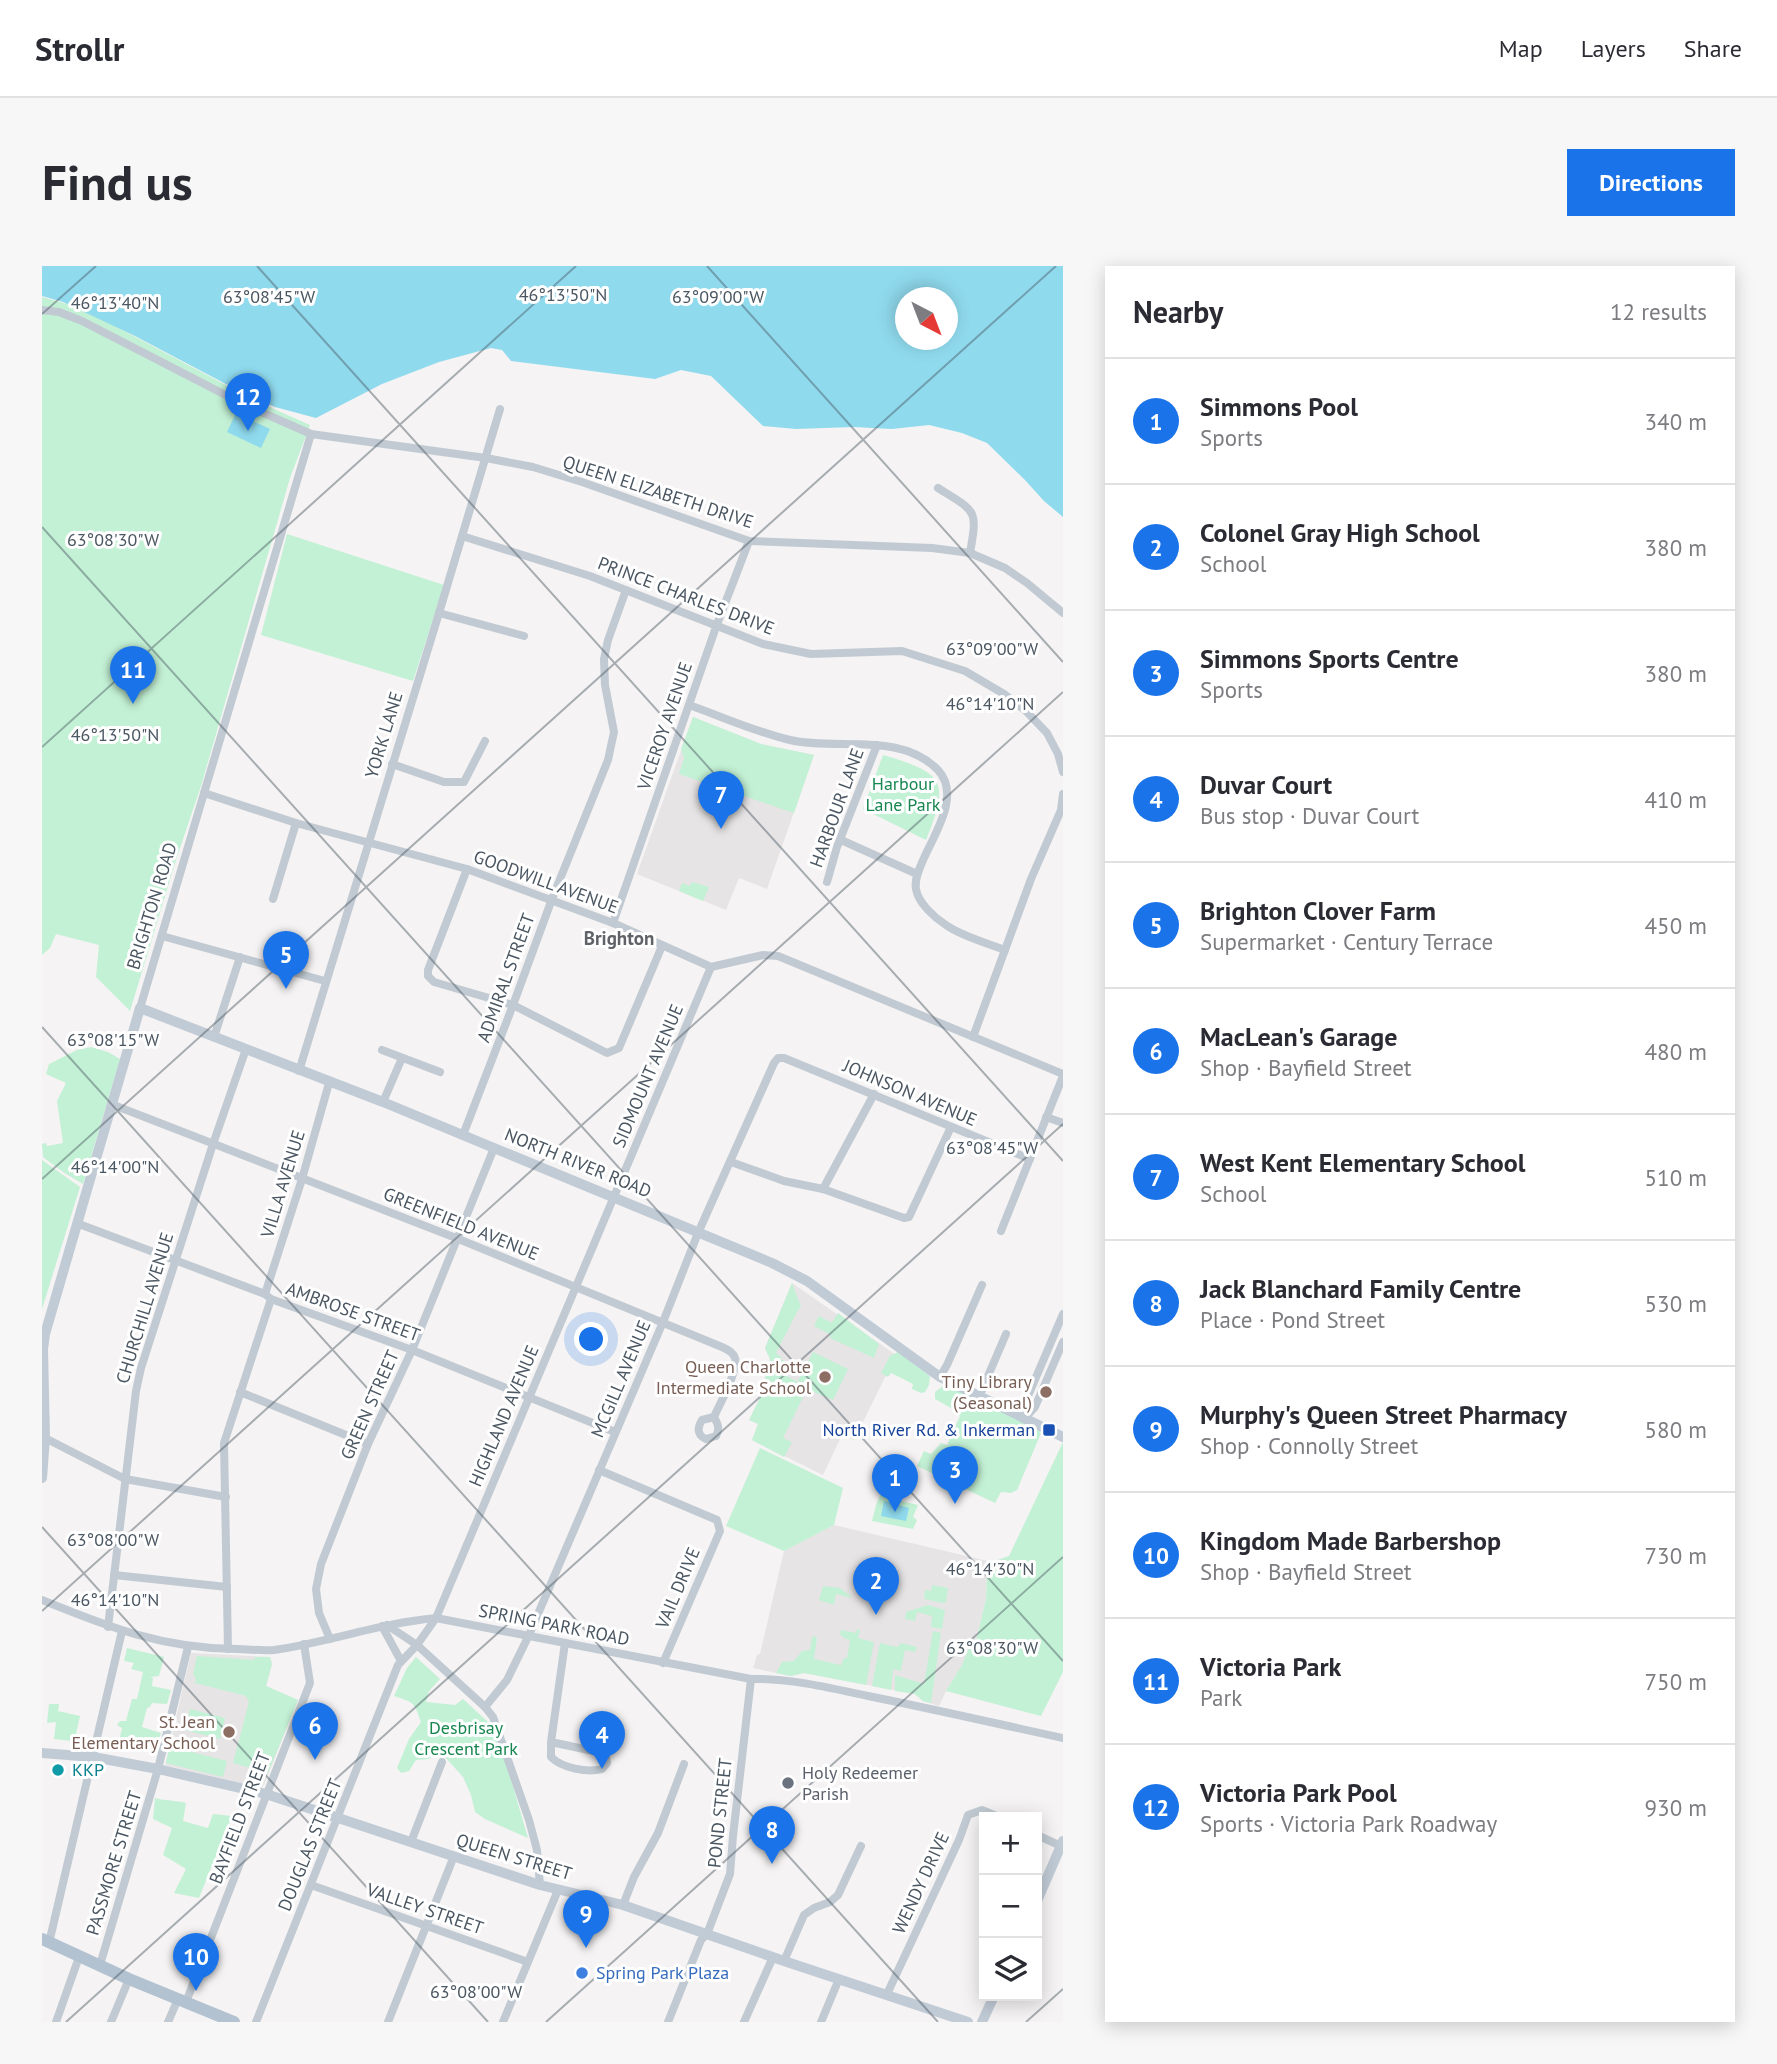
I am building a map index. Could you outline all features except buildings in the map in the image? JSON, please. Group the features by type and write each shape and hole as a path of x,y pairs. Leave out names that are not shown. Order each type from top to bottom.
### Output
{"main road":[{"name":"NORTH RIVER ROAD","path":"140,1008 383,1102 772,1263 807,1281 940,1377 1063,1437"},
{"name":"BRIGHTON ROAD","path":"42,1478 45,1438 44,1332 79,1224 140,1008"},
{"name":"QUEEN STREET","path":"42,1753 93,1757 265,1794 540,1885 623,1905 968,2022"},
{"path":"1042,1889 1062,1843"},
{"path":"45,1941 234,2022"},
{"path":"982,2022 992,2001"}],"street":[{"name":"QUEEN ELIZABETH DRIVE","path":"42,313 59,312 82,321 311,437 486,458 533,467 749,541 908,547 970,553 1005,568 1063,613"},
{"name":"YORK LANE","path":"299,1070 500,410"},
{"name":"BRIGHTON ROAD","path":"140,1008 311,437"},
{"path":"938,488 966,505 973,513 975,526 970,553"},
{"name":"PRINCE CHARLES DRIVE","path":"462,536 590,576 763,644 811,654 902,651 965,671 1025,710 1047,733 1058,754 1063,772"},
{"name":"VICEROY AVENUE","path":"613,923 716,627 749,541"},
{"name":"ADMIRAL STREET","path":"463,1135 608,760 614,732 605,685 604,659 626,590"},
{"path":"439,612 524,636"},
{"path":"689,705 793,741 877,745 923,758 945,779 948,788 946,803 917,874 916,889 921,901 948,927 1005,950"},
{"path":"392,764 444,782 464,782 485,741"},
{"name":"HARBOUR LANE","path":"827,881 837,847 877,745"},
{"name":"GOODWILL AVENUE","path":"204,793 296,823 467,869 613,923 711,967"},
{"path":"973,1037 1031,879 1060,810 1063,794"},
{"path":"273,899 296,823"},
{"path":"841,840 917,874"},
{"path":"467,869 428,976 434,982 513,1005 607,1053 619,1048 662,946"},
{"path":"162,936 326,981"},
{"path":"711,967 763,954 778,956 1063,1075 1001,1231"},
{"path":"214,1037 240,957"},
{"name":"SIDMOUNT AVENUE","path":"615,1197 711,967"},
{"name":"CHURCHILL AVENUE","path":"108,1627 135,1391 175,1260 246,1049"},
{"path":"382,1050 440,1072"},
{"path":"383,1102 402,1058"},
{"name":"JOHNSON AVENUE","path":"778,1058 784,1058 874,1094 1030,1159"},
{"name":"MCGILL AVENUE","path":"485,1707 507,1680 528,1635 663,1322 698,1233 778,1058"},
{"name":"VILLA AVENUE","path":"228,1649 224,1443 329,1083"},
{"path":"823,1189 874,1094"},
{"name":"GREENFIELD AVENUE","path":"111,1104 456,1238 722,1347 736,1359 735,1368 714,1417"},
{"path":"1046,1116 1063,1123"},
{"path":"731,1162 773,1178 823,1189 904,1218 909,1217 951,1127"},
{"name":"GREEN STREET","path":"330,1639 319,1614 316,1589 321,1564 368,1444 412,1350 494,1147"},
{"name":"HIGHLAND AVENUE","path":"417,1645 436,1618 615,1197"},
{"name":"AMBROSE STREET","path":"79,1224 412,1350 615,1432"},
{"path":"940,1377 982,1285"},
{"path":"1024,1419 1026,1403 1063,1314"},
{"path":"979,1397 1006,1334"},
{"path":"1024,1419 1035,1407 1063,1342"},
{"path":"240,1392 368,1444"},
{"path":"45,1438 125,1479 226,1497"},
{"name":"VAIL DRIVE","path":"599,1470 717,1520 719,1524 720,1531 663,1663"},
{"path":"114,1575 227,1587"},
{"name":"SPRING PARK ROAD","path":"42,1600 122,1631 188,1647 228,1649 271,1650 436,1618 751,1679 775,1679 851,1693 1063,1738"},
{"path":"384,1626 417,1645 493,1717 521,1793 537,1850 540,1885"},
{"path":"384,1626 401,1661"},
{"path":"45,1941 93,1757 122,1631"},
{"path":"551,1742 598,1752 606,1757 607,1763 596,1771 568,1766 554,1761 551,1757 551,1742 565,1643"},
{"name":"BAYFIELD STREET","path":"169,2022 182,2001 310,1683 304,1644"},
{"name":"DOUGLAS STREET","path":"256,2022 401,1661 417,1645"},
{"name":"PASSMORE STREET","path":"100,1965 158,1769 188,1647"},
{"name":"POND STREET","path":"668,2022 730,1874 751,1679"},
{"path":"411,1842 442,1762"},
{"path":"623,1905 634,1877 658,1833 684,1764"},
{"name":"WENDY DRIVE","path":"887,1994 968,1815 982,1810 987,1812"},
{"path":"1042,1837 1062,1843"},
{"path":"744,2022 804,1915 838,1895 860,1846"},
{"path":"388,2022 454,1856"},
{"name":"VALLEY STREET","path":"311,1885 528,1962"},
{"path":"503,2022 558,1890"},
{"path":"56,2022 79,1957"},
{"path":"111,2022 129,1979"},
{"path":"821,2022 839,1979"}],"shaded area":[{"path":"693,717 761,744 814,755 767,889 739,878 726,910 637,874"},
{"name":"Queen Charlotte Intermediate School","path":"792,1283 896,1355 854,1440 842,1435 823,1475 752,1440 758,1424 749,1420 760,1398 770,1359 765,1348"},
{"path":"834,1525 992,1562 987,1573 986,1599 975,1645 939,1706 923,1701 915,1694 804,1673 791,1676 753,1668 757,1655 760,1654 784,1551"},
{"name":"St. Jean Elementary School","path":"191,1653 270,1657 272,1664 266,1686 298,1700 261,1788 165,1765"}],"green space":[{"path":"42,297 81,308 256,401 310,425 290,478 201,786 130,1011 96,977 99,945 56,934 50,948 42,955"},
{"path":"287,534 444,585 413,681 261,635"},
{"path":"693,717 761,744 814,755 794,813 679,774 684,758 681,749"},
{"name":"Harbour Lane Park","path":"883,755 919,768 930,774 936,782 938,804 926,840 863,809"},
{"path":"692,882 709,887 703,901 679,891 682,883 690,886"},
{"path":"91,1047 120,1059 83,1184 43,1157 42,1144 46,1143 47,1146 63,1143 57,1101 66,1083 46,1074 49,1064 77,1050"},
{"path":"42,1160 80,1187 42,1309"},
{"path":"792,1283 801,1307 776,1353 786,1362 781,1373 803,1385 798,1381 813,1352 848,1369 833,1400 807,1389 783,1438 792,1442 784,1457 752,1440 758,1424 749,1420 760,1398 770,1359 765,1348"},
{"path":"838,1313 879,1344 874,1358 830,1338 831,1335 814,1326 819,1316 832,1323"},
{"path":"898,1352 930,1376 925,1392 912,1389 913,1384 891,1373 888,1377 881,1373 890,1356"},
{"path":"943,1386 949,1386 1041,1433 1017,1490 1011,1493 1001,1492 995,1503 917,1466 924,1451 931,1454 941,1443 947,1445 960,1416 935,1399 935,1392"},
{"path":"1063,1442 1063,1672 1041,1716 946,1691 970,1646 975,1645 986,1599 987,1573 992,1562 1009,1556"},
{"path":"760,1448 843,1488 834,1525 784,1551 726,1526"},
{"path":"882,1491 888,1492 887,1498 918,1505 913,1517 917,1520 913,1529 872,1521"},
{"path":"932,1585 948,1588 946,1602 924,1599 925,1590 931,1591"},
{"path":"823,1586 840,1588 853,1598 836,1594 834,1605 819,1600"},
{"path":"928,1605 945,1610 942,1629 931,1627 932,1616 917,1612 915,1621 905,1619 906,1612"},
{"path":"857,1629 860,1630 858,1638 874,1642 866,1685 804,1673 791,1676 776,1673 782,1662 794,1661 802,1651 810,1650 812,1637 815,1636 814,1659 841,1665 844,1658 847,1658 850,1640 840,1635 841,1630 856,1633"},
{"path":"933,1631 941,1633 931,1703 923,1701 915,1694 895,1691 895,1675 924,1684"},
{"path":"880,1643 897,1647 901,1643 917,1647 915,1652 905,1650 901,1671 893,1669 891,1690 872,1686"},
{"path":"127,1648 164,1657 159,1676 150,1677 153,1678 152,1686 171,1690 167,1704 152,1703 147,1708 142,1727 161,1733 157,1746 142,1742 140,1748 120,1737 122,1728 117,1725 120,1721 126,1721 132,1699 137,1699 143,1672 131,1669 134,1663 124,1661"},
{"path":"197,1656 254,1660 255,1657 270,1657 272,1664 266,1686 298,1700 268,1773 233,1763 249,1702 246,1696 195,1683 193,1674"},
{"name":"Desbrisay Crescent Park","path":"416,1657 440,1679 429,1691 426,1702 455,1705 463,1699 488,1722 507,1766 528,1838 475,1812 463,1777 438,1749 429,1759 416,1760 409,1771 401,1773 397,1768 409,1739 421,1722 413,1704 394,1696 407,1668"},
{"path":"49,1704 59,1704 58,1711 80,1716 72,1741 54,1739 56,1722 47,1723"},
{"path":"190,1709 225,1718 220,1739 185,1730"},
{"path":"171,1740 181,1743 180,1749 227,1761 223,1777 166,1763"},
{"path":"155,1798 186,1803 183,1821 208,1828 213,1814 232,1816 199,1898 174,1893 186,1869 163,1855 172,1828 153,1819"}],"water":[{"path":"42,266 1063,266 1063,517 987,443 962,433 929,425 892,429 796,429 763,426 711,376 681,370 655,379 511,361 502,350 491,348 439,362 382,384 316,418 275,407 241,392 135,336 63,302 42,296"},
{"path":"236,413 270,429 261,448 227,432"},
{"path":"884,1501 909,1508 906,1521 881,1516"}],"place":[{"name":"Victoria Park Pool","path":"248,431"},
{"name":"Victoria Park","path":"133,704"},
{"name":"West Kent Elementary School","path":"721,829"},
{"name":"Brighton Clover Farm","path":"286,989"},
{"name":"Queen Charlotte Intermediate School","path":"825,1377"},
{"name":"Tiny Library (Seasonal)","path":"1046,1392"},
{"name":"North River Rd. & Inkerman","path":"1049,1430"},
{"name":"Simmons Sports Centre","path":"955,1504"},
{"name":"Simmons Pool","path":"895,1512"},
{"name":"Colonel Gray High School","path":"876,1615"},
{"name":"St. Jean Elementary School","path":"229,1732"},
{"name":"MacLean's Garage","path":"315,1760"},
{"name":"Duvar Court","path":"602,1769"},
{"name":"KKP","path":"58,1770"},
{"name":"Holy Redeemer Parish","path":"788,1783"},
{"name":"Jack Blanchard Family Centre","path":"772,1864"},
{"name":"Murphy's Queen Street Pharmacy","path":"586,1948"},
{"name":"Spring Park Plaza","path":"582,1973"},
{"name":"Kingdom Made Barbershop","path":"196,1991"}],"district":[{"name":"Brighton","path":"619,938"}]}
